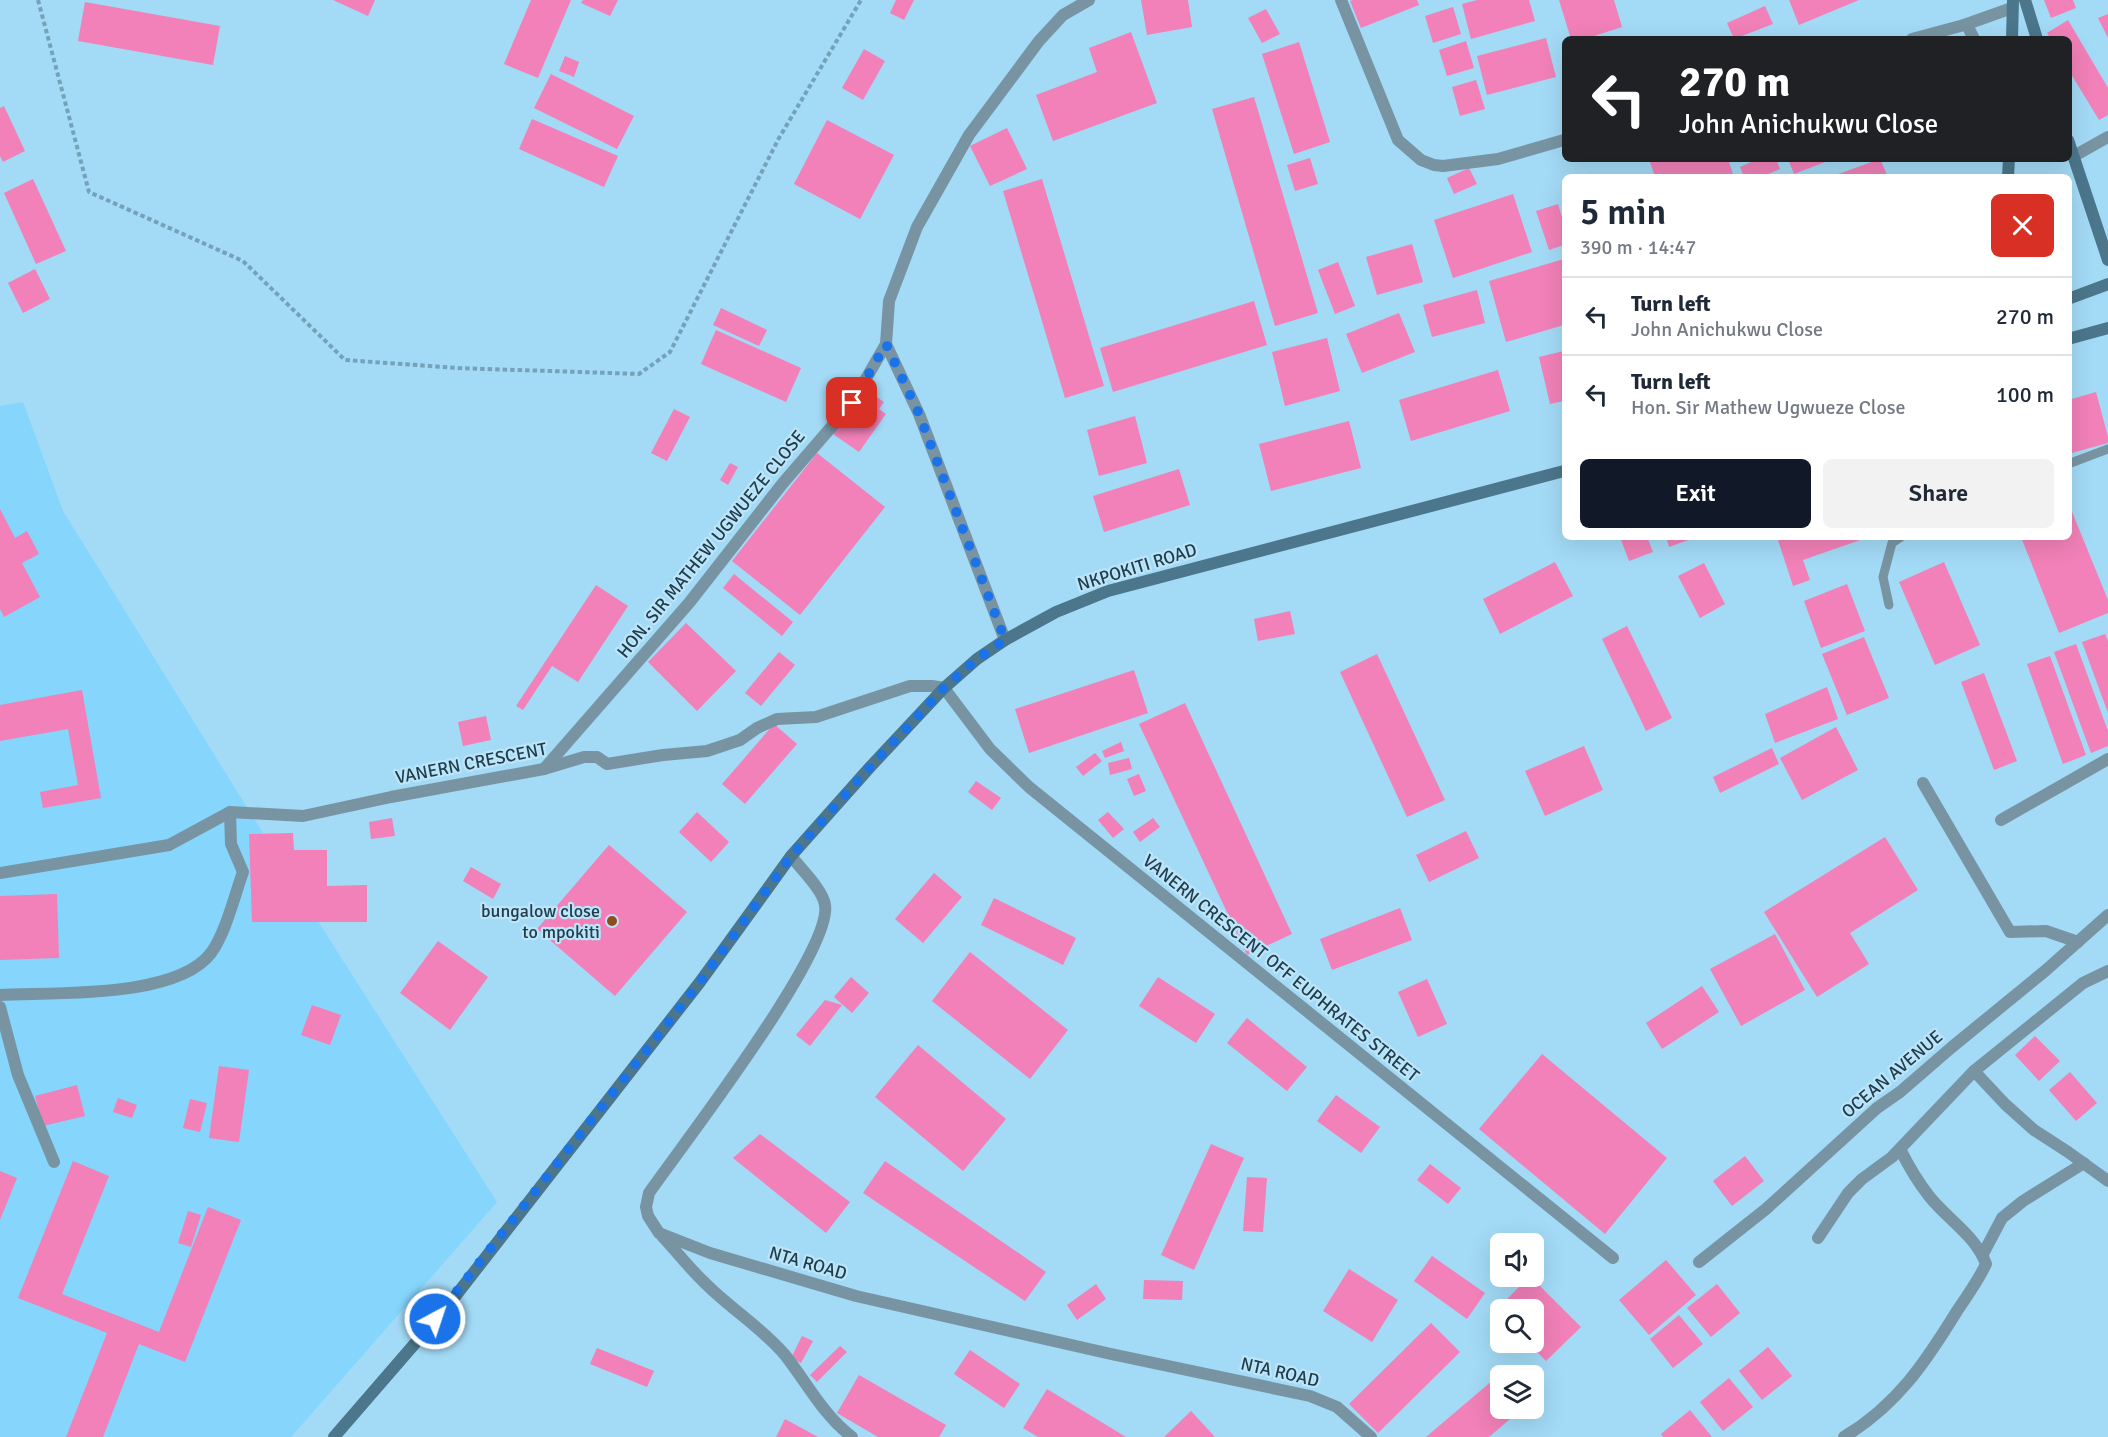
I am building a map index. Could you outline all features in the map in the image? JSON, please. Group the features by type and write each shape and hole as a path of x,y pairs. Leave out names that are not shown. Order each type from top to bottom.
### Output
{"main road":[{"path":"2025,0 2036,36"},
{"path":"2012,4 2012,36"},
{"path":"2072,153 2108,260"},
{"path":"2072,298 2108,284"},
{"path":"2072,338 2108,328"},
{"name":"NKPOKITI ROAD","path":"334,1437 450,1303 700,982 791,856 944,688 977,659 1005,640 1056,612 1108,591 1562,472"}],"street":[{"name":"HON. SIR MATHEW UGWUEZE CLOSE","path":"544,770 689,603 783,483 852,403 886,344 889,301 917,227 969,135 1039,41 1063,15 1089,0"},
{"path":"1341,0 1398,140 1420,160 1443,166 1498,159 1562,141"},
{"path":"1923,36 1964,25 2012,4"},
{"path":"1964,25 1968,27 1972,36"},
{"path":"2073,156 2108,137"},
{"path":"886,344 919,414 1005,640"},
{"name":"VANERN CRESCENT","path":"230,812 303,816 390,797 544,770 584,757 597,757 607,764 707,751 740,740 757,728 777,719 816,717 910,686 944,688"},
{"name":"VANERN CRESCENT OFF EUPHRATES STREET","path":"944,688 990,749 1029,787 1613,1258"},
{"path":"2001,820 2108,759"},
{"path":"1923,783 2010,932 2046,931 2078,942"},
{"path":"0,873 169,845 230,812 231,844 243,872 220,938 210,954 190,971 139,988 102,992 0,995"},
{"path":"791,856 820,892 825,904 825,916 809,956 773,1019 648,1193 646,1207 659,1233 705,1284 785,1355 825,1411 852,1437"},
{"name":"OCEAN AVENUE","path":"1699,1262 1766,1209 1877,1108 1900,1092 2108,915"},
{"path":"1818,1238 1848,1194 1862,1179 1900,1149 1974,1071 2083,983 2108,972"},
{"path":"0,1007 18,1076 54,1162"},
{"path":"1974,1071 2029,1126 2084,1162 2108,1181"},
{"path":"1844,1437 1864,1425 1897,1396 1931,1352 1986,1264 1983,1254 1929,1197 1900,1149"},
{"path":"1983,1254 2002,1218 2023,1201 2084,1162"},
{"name":"NTA ROAD","path":"659,1233 710,1253 856,1296 1310,1396 1337,1407 1371,1437"}],"lane":[{"path":"2072,462 2108,449"},
{"path":"1889,605 1883,577 1892,543 1896,540"}],"path":[{"path":"38,0 88,192 243,261 345,360 458,368 639,374 670,351 779,138 861,0"}],"shaded area":[{"path":"23,402 63,511 305,901 497,1202 291,1437 0,1437 0,406"}],"building":[{"path":"333,0 375,0 368,16"},
{"path":"531,0 571,0 538,78 504,64"},
{"path":"583,0 618,0 610,16 581,3"},
{"path":"896,0 914,0 904,20 890,13"},
{"path":"1141,0 1188,0 1192,27 1147,35"},
{"path":"1417,0 1419,5 1361,28 1350,1"},
{"path":"1477,0 1529,0 1535,21 1471,39 1462,4"},
{"path":"1559,0 1614,0 1622,27 1594,36 1570,36"},
{"path":"1789,0 1859,0 1799,25"},
{"path":"2044,0 2073,0 2076,8 2051,18"},
{"path":"85,2 220,26 213,65 78,41"},
{"path":"1765,6 1773,24 1742,36 1733,36 1727,23"},
{"path":"1453,7 1461,34 1433,43 1425,16"},
{"path":"1266,9 1280,34 1262,43 1248,18"},
{"path":"2108,14 2108,38 2098,18"},
{"path":"2068,20 2108,88 2108,115 2099,120 2072,76 2072,36 2049,36 2047,33"},
{"path":"1131,32 1157,103 1053,141 1036,95 1097,72 1089,48"},
{"path":"1546,38 1556,77 1487,95 1477,56"},
{"path":"1466,41 1474,68 1447,76 1439,50"},
{"path":"1299,42 1330,142 1294,154 1262,54"},
{"path":"864,49 885,61 863,100 842,88"},
{"path":"565,56 579,62 574,77 559,71"},
{"path":"551,74 634,116 617,149 534,108"},
{"path":"1476,80 1485,109 1460,116 1452,87"},
{"path":"1254,97 1318,313 1275,326 1212,109"},
{"path":"4,106 25,151 3,162 0,156 0,108"},
{"path":"532,119 618,156 604,187 519,149"},
{"path":"827,120 894,155 860,219 794,184"},
{"path":"1007,128 1027,169 990,186 970,146"},
{"path":"1310,158 1318,184 1295,191 1287,165"},
{"path":"1650,162 1729,162 1733,174 1654,174"},
{"path":"1751,162 1777,162 1780,169 1768,174 1743,174 1740,167"},
{"path":"1789,162 1825,162 1794,174"},
{"path":"1872,162 1881,162 1887,174 1838,174"},
{"path":"1469,168 1477,184 1454,194 1447,178"},
{"path":"33,179 66,251 36,264 4,193"},
{"path":"1042,179 1104,386 1065,398 1003,191"},
{"path":"1513,194 1532,252 1453,278 1434,220"},
{"path":"1558,204 1562,217 1562,246 1549,250 1536,211"},
{"path":"1412,244 1423,282 1377,295 1366,257"},
{"path":"1562,260 1562,326 1506,342 1489,281"},
{"path":"1338,262 1355,306 1335,314 1318,270"},
{"path":"35,269 50,299 23,313 8,283"},
{"path":"1477,290 1485,323 1432,337 1423,305"},
{"path":"1254,301 1267,345 1113,392 1100,348"},
{"path":"721,308 767,330 759,346 713,325"},
{"path":"1399,313 1415,352 1362,373 1346,334"},
{"path":"716,330 801,368 786,402 701,364"},
{"path":"1327,338 1340,391 1285,406 1272,352"},
{"path":"1562,351 1562,401 1550,404 1539,357"},
{"path":"1498,370 1510,411 1411,441 1399,400"},
{"path":"865,389 884,402 879,409 886,414 859,452 833,434"},
{"path":"2096,392 2108,443 2072,453 2072,399"},
{"path":"674,409 690,417 667,461 651,453"},
{"path":"1135,416 1147,463 1099,476 1087,430"},
{"path":"1349,421 1361,468 1271,491 1259,444"},
{"path":"817,453 885,507 800,615 732,561"},
{"path":"730,463 738,467 728,485 720,480"},
{"path":"1179,469 1190,505 1104,532 1093,496"},
{"path":"0,509 15,538 27,531 39,554 22,563 40,597 4,617 0,609"},
{"path":"2072,512 2108,600 2108,613 2059,633 2022,540 2072,540"},
{"path":"1621,540 1648,540 1653,552 1629,561"},
{"path":"1667,540 1689,540 1669,547"},
{"path":"1778,540 1860,540 1803,560 1810,580 1793,586"},
{"path":"1555,562 1573,596 1500,634 1483,599"},
{"path":"1944,562 1980,645 1935,665 1899,582"},
{"path":"1704,563 1725,604 1700,618 1678,576"},
{"path":"734,574 793,622 782,636 723,588"},
{"path":"1847,584 1865,631 1821,648 1804,601"},
{"path":"596,585 628,606 578,682 552,666 523,710 516,706"},
{"path":"1290,611 1295,634 1258,641 1254,619"},
{"path":"686,623 736,671 697,711 648,662"},
{"path":"1627,626 1672,718 1646,731 1602,639"},
{"path":"2105,634 2108,641 2108,713 2082,642"},
{"path":"1864,637 1889,698 1847,715 1822,654"},
{"path":"2076,644 2108,731 2108,746 2091,753 2054,652"},
{"path":"779,652 795,665 761,706 745,693"},
{"path":"1377,654 1445,800 1407,817 1340,672"},
{"path":"2050,656 2086,755 2063,764 2027,664"},
{"path":"1134,670 1148,713 1029,753 1015,709"},
{"path":"1984,673 2017,761 1994,770 1961,682"},
{"path":"1827,687 1838,719 1775,743 1765,714"},
{"path":"82,690 101,798 43,808 40,792 78,785 68,729 0,741 0,705"},
{"path":"1185,703 1292,934 1247,955 1139,724"},
{"path":"486,716 491,740 463,746 458,722"},
{"path":"774,724 797,744 745,804 722,784"},
{"path":"1836,727 1858,770 1802,800 1780,758"},
{"path":"1121,742 1124,751 1105,758 1102,751"},
{"path":"1584,746 1603,790 1545,816 1525,771"},
{"path":"1772,748 1779,764 1720,793 1713,777"},
{"path":"1095,753 1102,761 1083,776 1076,767"},
{"path":"1129,758 1132,769 1110,775 1108,763"},
{"path":"1139,774 1146,791 1134,796 1127,779"},
{"path":"976,781 1001,798 992,810 968,792"},
{"path":"697,812 729,842 711,862 679,832"},
{"path":"1108,812 1124,829 1113,838 1098,820"},
{"path":"392,818 395,836 371,839 369,822"},
{"path":"1153,818 1160,827 1140,842 1133,832"},
{"path":"1466,831 1479,858 1429,882 1416,855"},
{"path":"293,833 294,850 327,850 327,886 367,885 367,922 252,922 249,834"},
{"path":"1885,837 1918,890 1850,933 1869,964 1817,997 1764,912"},
{"name":"bungalow close to mpokiti","path":"609,845 687,912 615,996 537,929"},
{"path":"471,867 501,884 493,899 463,881"},
{"path":"934,873 962,897 923,943 895,919"},
{"path":"57,894 59,958 0,960 0,896"},
{"path":"994,898 1076,938 1063,965 981,925"},
{"path":"1400,908 1412,940 1332,970 1320,939"},
{"path":"1775,934 1805,990 1741,1026 1710,969"},
{"path":"438,941 488,977 450,1030 400,993"},
{"path":"970,952 1068,1030 1030,1079 932,1001"},
{"path":"851,977 869,993 852,1013 834,997"},
{"path":"1158,977 1215,1014 1196,1043 1139,1006"},
{"path":"1427,979 1447,1024 1418,1037 1398,992"},
{"path":"1702,986 1719,1012 1662,1049 1646,1023"},
{"path":"825,1000 842,1005 810,1046 796,1035"},
{"path":"312,1005 341,1015 330,1045 301,1035"},
{"path":"1247,1018 1307,1067 1287,1091 1227,1043"},
{"path":"2035,1036 2060,1061 2039,1081 2015,1055"},
{"path":"918,1045 1006,1119 963,1171 875,1097"},
{"path":"1542,1054 1667,1158 1605,1234 1479,1129"},
{"path":"219,1066 249,1070 239,1142 209,1138"},
{"path":"2070,1072 2097,1103 2076,1121 2049,1090"},
{"path":"77,1085 85,1116 43,1126 35,1096"},
{"path":"1336,1095 1380,1127 1361,1153 1317,1121"},
{"path":"118,1098 137,1105 132,1118 113,1112"},
{"path":"190,1099 207,1103 200,1132 183,1128"},
{"path":"760,1134 850,1202 826,1233 733,1158"},
{"path":"1211,1144 1244,1158 1194,1270 1161,1255"},
{"path":"1745,1156 1764,1181 1732,1206 1713,1181"},
{"path":"73,1161 109,1176 62,1294 159,1332 208,1207 241,1220 185,1362 139,1344 103,1437 66,1437 107,1333 18,1298"},
{"path":"885,1161 1046,1272 1025,1301 863,1193"},
{"path":"1430,1164 1461,1188 1448,1204 1417,1180"},
{"path":"0,1171 17,1178 0,1220"},
{"path":"1247,1177 1267,1178 1263,1232 1243,1231"},
{"path":"188,1211 201,1215 191,1247 178,1243"},
{"path":"1432,1256 1485,1293 1467,1319 1414,1281"},
{"path":"1666,1260 1696,1295 1649,1335 1619,1300"},
{"path":"1349,1269 1398,1300 1372,1342 1323,1311"},
{"path":"1144,1280 1183,1281 1182,1300 1143,1299"},
{"path":"1096,1284 1106,1299 1077,1320 1067,1305"},
{"path":"1717,1284 1740,1313 1711,1337 1687,1308"},
{"path":"1519,1287 1541,1287 1581,1327 1546,1361 1538,1353 1544,1353 1544,1299 1507,1299"},
{"path":"1679,1315 1703,1344 1673,1368 1650,1339"},
{"path":"1431,1323 1460,1352 1378,1433 1349,1404"},
{"path":"802,1336 813,1341 801,1363 791,1358"},
{"path":"840,1346 847,1352 817,1382 810,1375"},
{"path":"1768,1347 1792,1376 1762,1400 1739,1371"},
{"path":"597,1348 654,1371 647,1387 590,1364"},
{"path":"970,1350 1020,1384 1004,1408 954,1374"},
{"path":"859,1375 946,1425 939,1437 878,1437 837,1413"},
{"path":"1729,1378 1753,1407 1723,1431 1700,1402"},
{"path":"1490,1383 1490,1419 1510,1419 1489,1437 1426,1437"},
{"path":"1047,1389 1126,1437 1038,1437 1023,1428"},
{"path":"1690,1410 1712,1437 1663,1437 1661,1434"},
{"path":"1191,1411 1215,1437 1164,1437"},
{"path":"785,1419 818,1437 776,1437"}],"place":[{"name":"bungalow close to mpokiti","path":"612,921"}],"route":[{"path":"435,1319 450,1303 700,982 791,856 944,688 977,659 1005,640 919,414 886,344 852,403"}]}
